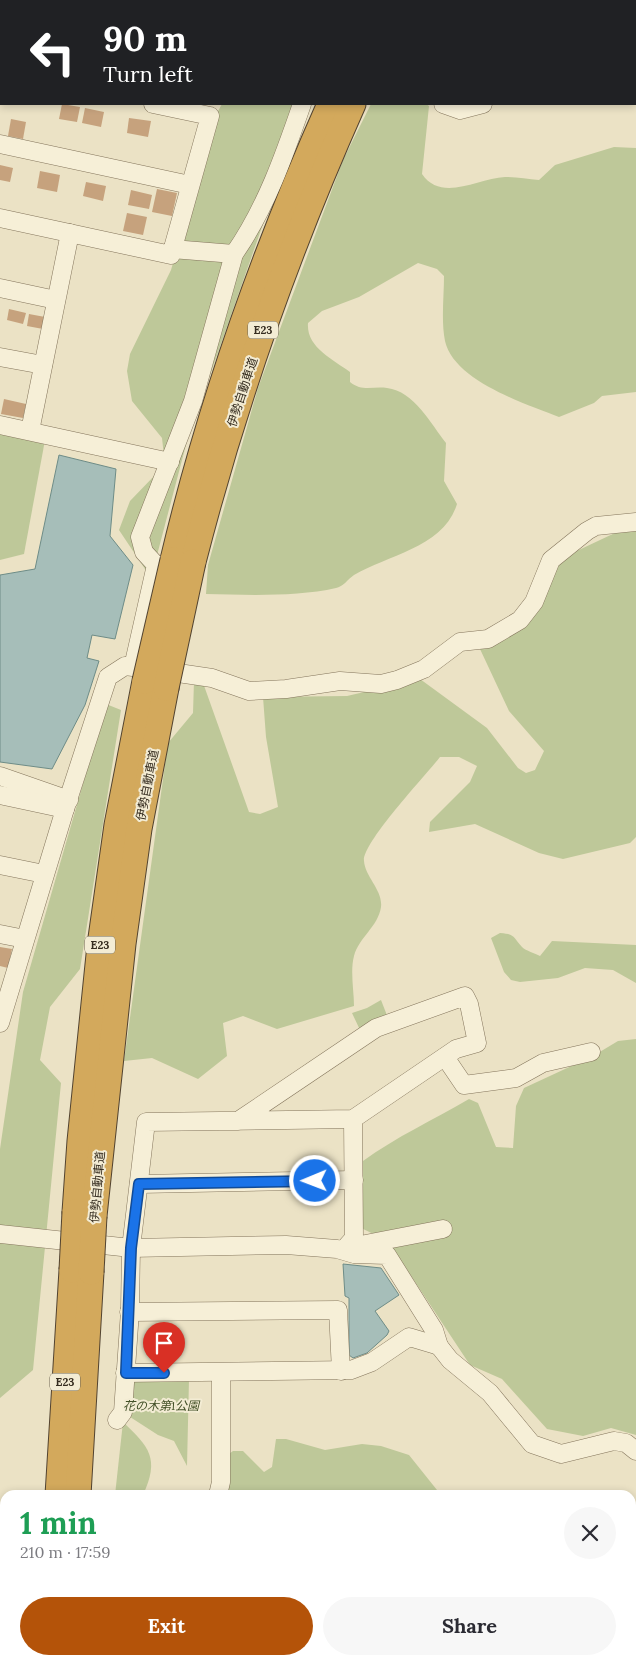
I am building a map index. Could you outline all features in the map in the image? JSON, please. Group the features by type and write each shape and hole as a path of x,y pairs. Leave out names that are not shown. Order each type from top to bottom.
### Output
{"highway":[{"name":"伊勢自動車道","path":"59,1490 85,1214 80,1141 100,945 117,825 148,678 183,561 218,399 304,162 330,105"},
{"name":"伊勢自動車道","path":"183,561 211,490 241,392 324,170 353,105"},
{"name":"伊勢自動車道","path":"78,1490 81,1271"}],"street":[{"path":"0,218 171,254 210,116 158,105"},
{"path":"148,678 156,565 144,552 140,537 194,401 234,254 247,235 274,180 302,105"},
{"path":"446,105 460,110 479,105"},
{"path":"0,144 190,185"},
{"path":"30,431 70,233"},
{"path":"172,249 234,254"},
{"path":"0,288 56,300"},
{"path":"0,357 43,365"},
{"path":"0,425 170,462"},
{"path":"0,1023 3,1004 108,678 125,666 148,678 212,678 249,691 286,689 340,681 381,684 397,680 424,670 460,642 488,638 520,620 534,602 551,560 587,531 596,526 636,522"},
{"path":"0,776 67,804"},
{"path":"0,795 67,804"},
{"path":"0,865 44,874"},
{"path":"0,934 25,940"},
{"path":"117,1420 123,1412 131,1248 146,1122 238,1121 353,1119 456,1049 477,1043 469,1004 465,996 376,1028 238,1121"},
{"path":"445,1057 464,1085 516,1078 543,1063 591,1052"},
{"path":"341,1248 354,1238 353,1119"},
{"path":"139,1184 354,1180"},
{"path":"0,1234 131,1248 286,1245 341,1248 443,1229"},
{"path":"341,1248 354,1254 387,1255 434,1330 439,1346 450,1360 490,1393 537,1448 561,1454 600,1442 614,1440 626,1443 636,1451"},
{"path":"129,1312 338,1310 341,1371"},
{"path":"126,1373 341,1371 364,1367 409,1337 439,1346"},
{"path":"219,1490 220,1372"}],"green space":[{"path":"221,105 305,105 187,441 151,578 119,530 130,501 156,474 164,456 162,438 132,401 127,371 130,354 171,270 217,113"},
{"path":"370,105 429,106 422,174 430,182 440,187 461,187 505,177 539,180 555,165 614,147 636,148 636,392 602,396 594,403 559,417 511,398 476,379 462,368 451,355 445,341 443,317 444,276 437,269 418,263 359,297 322,311 308,323 308,331 311,339 322,352 350,372 350,382 354,385 363,388 397,390 414,402 428,418 446,443 444,481 457,504 450,519 428,540 354,575 339,587 321,591 288,594 206,594 208,565 258,388 343,160"},
{"path":"0,431 45,440 24,554 0,560"},
{"path":"636,531 636,837 630,843 563,859 539,853 475,824 429,832 430,822 470,782 477,766 459,757 440,757 383,825 366,852 365,867 377,889 381,907 376,920 356,949 354,956 352,974 354,1006 277,1029 243,1016 223,1023 227,1056 198,1079 152,1058 124,1061 168,743 193,713 194,681 202,680 249,812 260,814 278,807 266,737 263,697 347,696 420,679 487,728 518,768 526,773 535,770 544,751 509,711 480,649 481,645 512,629 550,570 564,557 617,532"},
{"path":"106,704 121,710 80,969 50,1007 40,1060 61,1083 33,1370 0,1398 0,1149 23,992"},
{"path":"500,933 511,935 524,948 540,956 552,941 636,945 636,983 613,970 585,968 558,978 520,982 511,980 504,972 491,938"},
{"path":"381,1000 388,1018 361,1032 352,1013 367,1008"},
{"path":"636,1039 636,1435 611,1428 583,1436 547,1429 502,1379 470,1365 388,1241 359,1227 363,1161 402,1136 469,1099 478,1103 496,1147 513,1148 516,1106 524,1088 593,1056 618,1041"},
{"name":"花の木第1公園","path":"189,1379 187,1466 174,1441 158,1435 127,1415 130,1386 137,1380"},
{"path":"123,1422 145,1446 151,1462 151,1472 145,1490 116,1490"},
{"path":"276,1439 286,1439 325,1450 362,1444 381,1446 409,1455 437,1490 224,1490 226,1456 233,1451 243,1451 264,1472 272,1467"}],"water":[{"path":"59,455 116,469 110,536 133,565 115,639 92,635 87,658 99,661 85,705 52,769 0,762 0,575 35,569"},
{"path":"343,1264 381,1268 399,1295 375,1311 389,1331 387,1335 367,1353 353,1358 349,1355 349,1298 345,1296"}],"building":[{"path":"62,105 80,107 77,122 59,119"},
{"path":"85,108 104,112 101,127 82,123"},
{"path":"129,118 151,121 148,137 127,133"},
{"path":"11,119 26,122 23,139 8,136"},
{"path":"0,165 13,168 10,182 0,180"},
{"path":"40,171 60,175 57,192 37,188"},
{"path":"86,182 106,186 103,201 83,196"},
{"path":"157,189 177,193 172,216 152,212"},
{"path":"131,190 152,195 149,209 128,205"},
{"path":"127,213 147,217 143,235 123,231"},
{"path":"9,309 26,313 23,324 7,320"},
{"path":"29,314 45,317 43,329 27,326"},
{"path":"4,399 26,404 23,418 1,414"},
{"path":"0,947 12,949 8,968 0,966"}],"route":[{"path":"164,1373 126,1373 130,1311 130,1260 139,1184 315,1181"}]}
